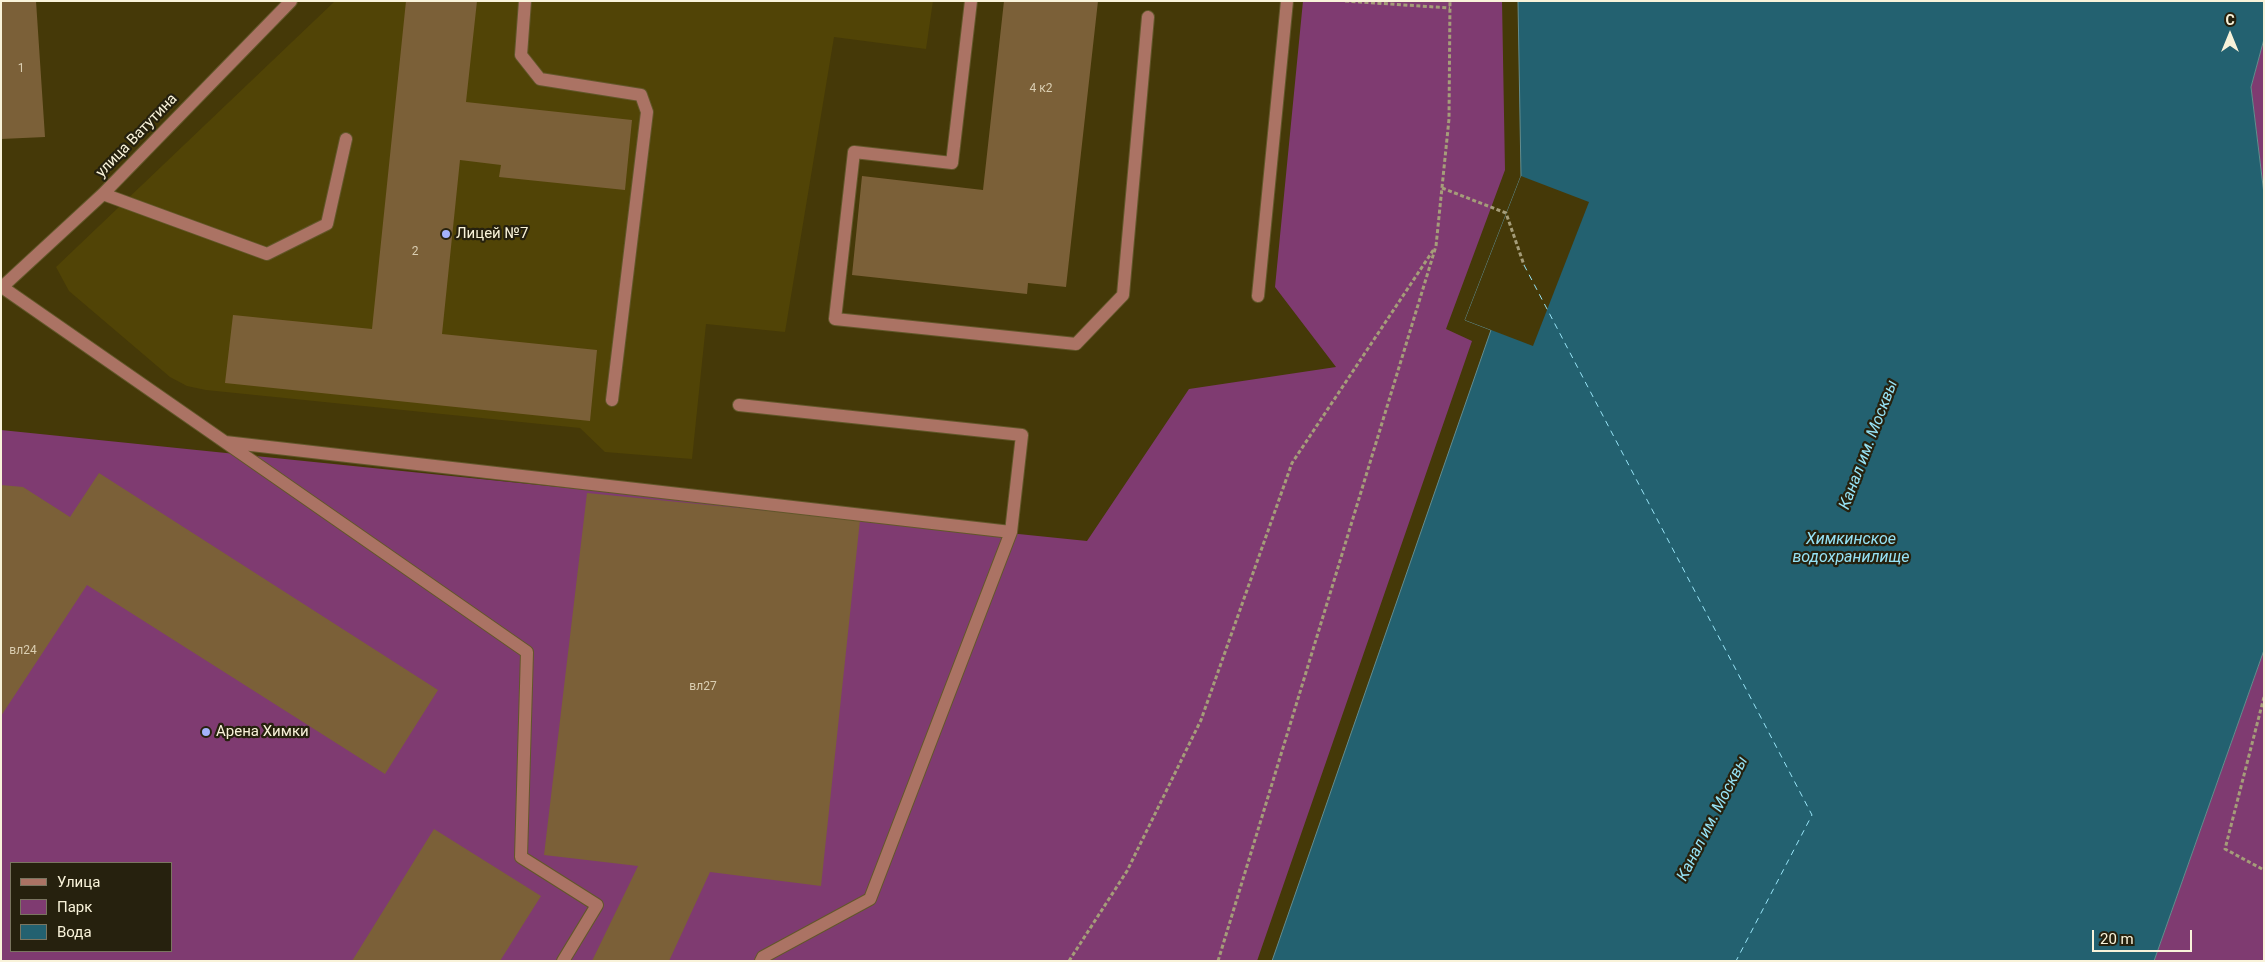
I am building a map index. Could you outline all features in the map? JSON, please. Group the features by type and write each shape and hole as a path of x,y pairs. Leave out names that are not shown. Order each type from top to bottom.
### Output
{"street":[{"name":"улица Ватутина","path":"2,287 104,194 291,1"},
{"path":"524,1 521,56 540,79 641,95 648,112 612,400"},
{"path":"971,1 952,163 854,152 835,319 1076,344 1123,295 1148,18"},
{"path":"1258,296 1287,1"},
{"path":"104,194 267,254 327,224 346,139"},
{"path":"2,287 527,652 521,857 598,905 563,961"},
{"path":"739,405 1022,435 1011,532 870,899 763,957 761,961"},
{"path":"225,442 1011,532"}],"path":[{"path":"1344,1 1450,8"},
{"path":"1218,961 1436,246 1448,119 1450,1"},
{"path":"1442,188 1506,213 1524,265"},
{"path":"1069,961 1127,871 1201,720 1292,463 1436,246"},
{"path":"2264,697 2225,849 2264,870"}],"shaded area":[{"name":"Лицей №7","path":"335,1 933,1 926,49 834,37 785,332 706,324 692,459 605,452 580,428 206,390 187,386 170,377 69,291 56,267"}],"green space":[{"path":"1303,1 1502,1 1505,170 1446,329 1472,341 1257,961 1,961 1,430 1087,541 1189,389 1336,367 1275,287"},
{"path":"2264,39 2264,194 2251,87"},
{"path":"2264,650 2264,961 2154,961"}],"water":[{"name":"Химкинское водохранилище","path":"1518,1 2264,1 2264,39 2251,87 2264,194 2264,650 2154,961 1272,961 1491,330 1465,320 1521,176"}],"pier":[{"path":"1521,176 1589,202 1533,346 1465,320"}],"building":[{"path":"1,1 36,1 45,137 1,139"},
{"path":"406,1 477,1 466,102 632,120 625,190 499,177 501,165 460,160 442,334 597,350 590,421 225,383 233,315 372,329"},
{"path":"1004,1 1098,1 1066,287 1028,283 1027,294 852,275 862,176 983,190"},
{"path":"99,473 438,690 385,774 87,585 1,716 1,485 23,487 70,517"},
{"path":"587,493 860,520 821,886 710,872 669,961 592,961 638,866 544,855"},
{"path":"434,829 541,896 500,961 352,961"}],"ferry route":[{"path":"1524,265 1812,815 1736,961"}],"place":[{"name":"Лицей №7","path":"446,234"},
{"name":"Арена Химки","path":"206,732"}],"water label":[{"name":"Канал им. Москвы","path":"1869,445"},
{"name":"Канал им. Москвы","path":"1713,819"}]}
